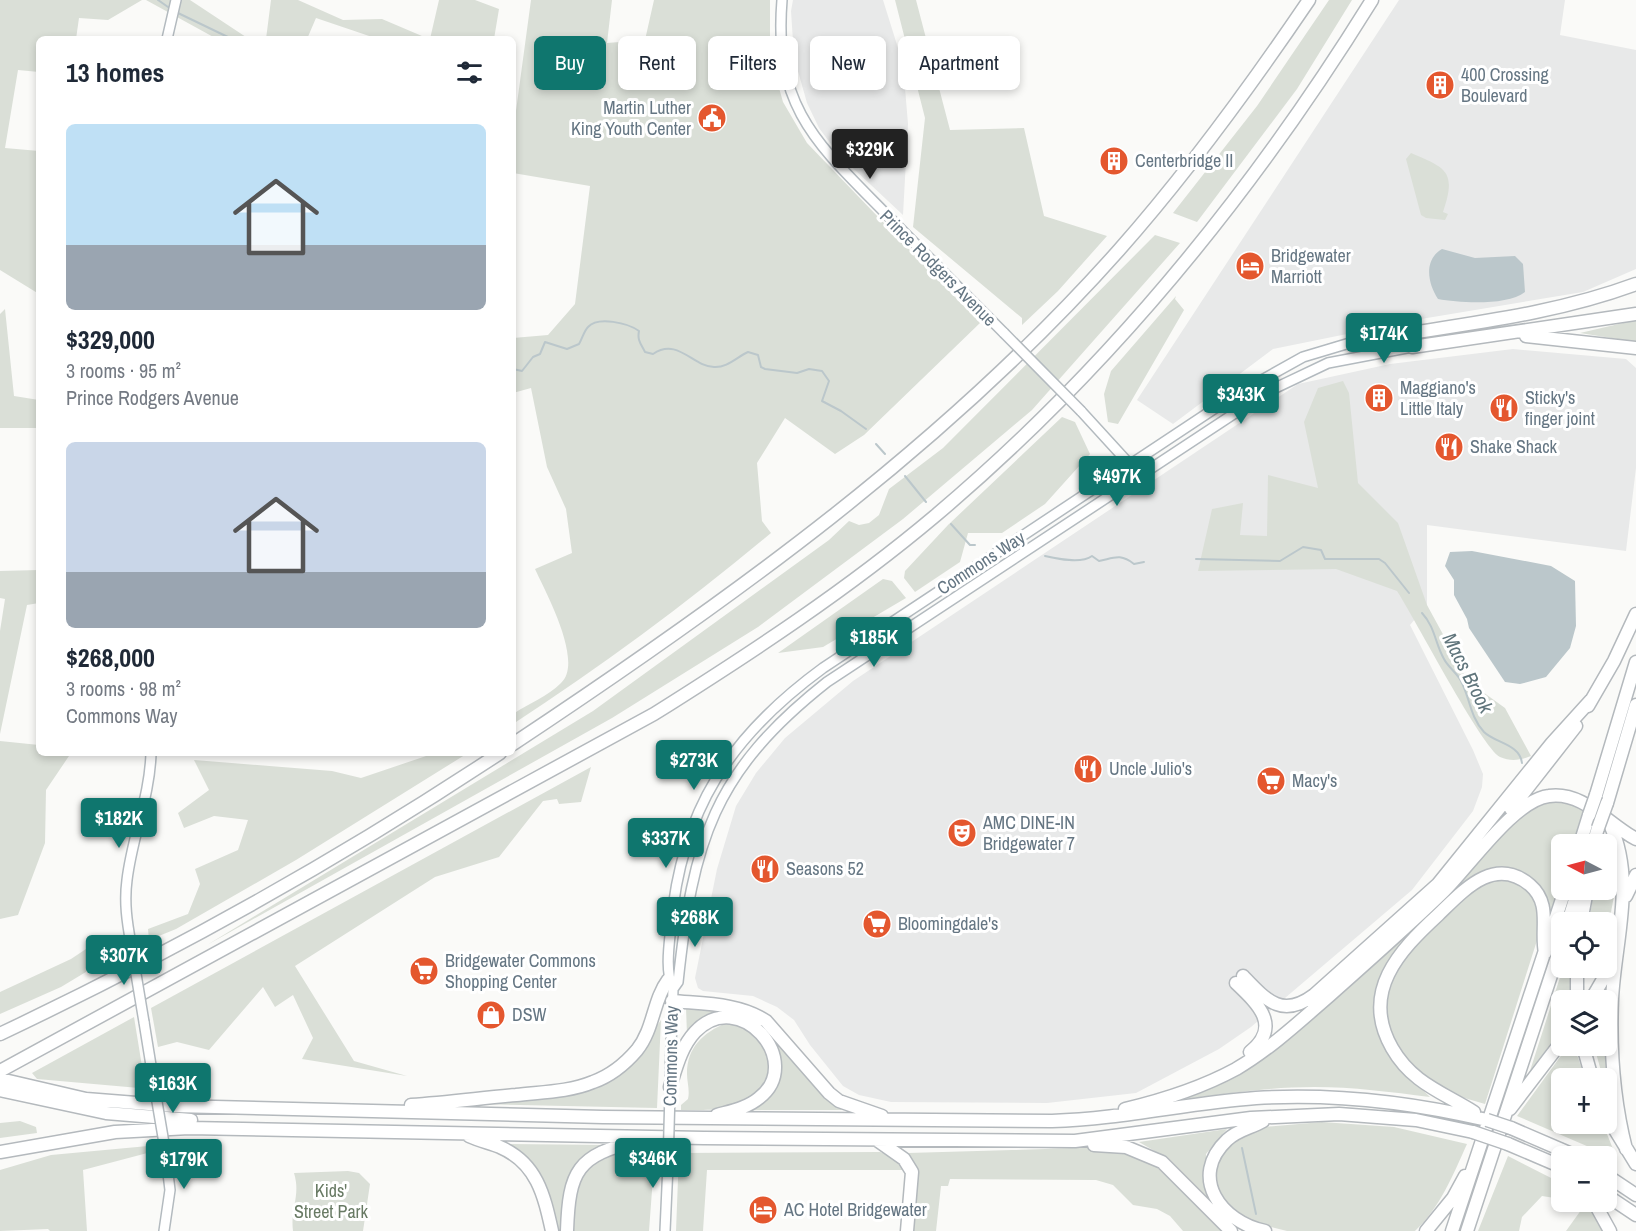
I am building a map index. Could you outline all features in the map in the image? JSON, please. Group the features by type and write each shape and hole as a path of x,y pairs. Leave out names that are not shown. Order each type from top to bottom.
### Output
{"highway":[{"path":"516,742 649,651 817,529 973,398 1068,304 1145,220 1205,146 1309,0"},
{"path":"0,1071 654,714 753,652 935,515 1058,400 1171,278 1269,153 1372,0"},
{"path":"1411,333 1543,312 1596,299 1636,284"},
{"path":"1412,347 1636,314"},
{"path":"1501,334 1636,348"},
{"path":"1461,873 1561,747 1586,711 1614,661 1636,614"},
{"path":"1583,834 1636,662"},
{"path":"1213,1080 1260,1044 1266,1029 1262,1011 1239,980 1267,1001 1278,1005 1297,1005 1314,995 1438,884 1552,743 1591,700"},
{"path":"1598,834 1636,705"},
{"path":"0,1034 123,974 232,916 329,860 495,756"},
{"path":"1077,1120 1178,1094 1213,1080 1250,1060 1287,1032 1401,932 1461,873 1517,811 1537,799 1550,795 1575,799 1597,834"},
{"path":"1617,837 1636,839"},
{"path":"1617,854 1623,860 1624,900 1619,929 1612,1012 1617,1094 1626,1149"},
{"path":"1545,953 1542,938 1545,910 1539,895 1518,878 1497,874 1483,877 1468,886 1412,939 1391,966 1384,982 1382,1010 1384,1029 1392,1048 1419,1079 1468,1112 1487,1120 1507,1123 1555,1146"},
{"path":"1624,900 1636,875"},
{"path":"1452,1231 1562,900"},
{"path":"1596,990 1604,974 1619,929"},
{"path":"1467,1231 1507,1123 1551,978"},
{"path":"360,1111 551,1091 592,1083 609,1074 638,1049 651,1026 662,989 755,1014 766,1021 828,1093 839,1101 898,1120"},
{"path":"670,1089 685,1046 702,1026 716,1020 733,1018 758,1029 770,1045 774,1060 771,1081 766,1091 748,1105 707,1119"},
{"path":"1507,1123 1552,1056"},
{"path":"0,1079 76,1097 129,1104 707,1119 1077,1120 1254,1098 1330,1096 1468,1112"},
{"path":"6,1091 106,1113 224,1121 232,1127"},
{"path":"0,1152 141,1130 232,1127 654,1137 1075,1141 1272,1117 1332,1114 1380,1115 1473,1132 1551,1162"},
{"path":"1265,1231 1244,1226 1227,1215 1216,1198 1211,1177 1215,1156 1226,1140 1245,1128 1272,1117"},
{"path":"463,1133 501,1147 525,1162 540,1185 552,1231"},
{"path":"1617,1134 1636,1164"},
{"path":"567,1231 570,1190 584,1164 597,1154 614,1147 654,1137"},
{"path":"877,1140 904,1159 912,1172 907,1231"},
{"path":"1075,1141 1094,1146 1126,1147 1151,1155 1171,1169 1231,1231"},
{"path":"0,1158 47,1143"},
{"path":"1426,1231 1453,1198 1481,1146"},
{"path":"1542,1158 1551,1165"},
{"path":"1617,1182 1636,1195"},
{"path":"1617,1202 1636,1215"},
{"path":"1600,1212 1610,1231"}],"street":[{"path":"168,36 176,0"},
{"name":"Prince Rodgers Avenue","path":"782,0 779,33 783,65 796,108 806,127 855,185 1081,411 1130,464 1138,476"},
{"name":"Commons Way","path":"665,1231 675,897 692,828 722,769 757,723 784,696 823,668 1235,395 1303,357 1353,342 1411,333"},
{"name":"Commons Way","path":"671,990 678,982 689,894 707,830 733,778 771,730 827,682 1267,392 1297,376 1346,358 1412,347"},
{"path":"152,756 149,779 127,880 125,906 170,1190 164,1231"}],"shaded area":[{"path":"793,0 883,0 898,48 898,90 905,90 908,124 903,215 840,156 819,128 807,103 798,71 798,36 793,36 791,11"},
{"path":"1399,0 1565,0 1560,35 1636,50 1636,269 1583,292 1421,319 1273,349 1173,424 1137,400"},
{"path":"1442,249 1475,258 1515,256 1523,264 1525,292 1507,300 1495,301 1458,302 1438,299 1429,272 1432,259"},
{"path":"1513,349 1626,359 1636,368 1636,468 1626,551 1427,525 1427,605 1410,625 1473,750 1483,774 1482,787 1473,811 1412,890 1251,1027 1219,1049 1136,1093 1047,1103 891,1102 859,1095 843,1086 810,1045 794,1020 777,1007 753,996 703,991 698,988 695,978 717,869 736,806 756,773 785,738 853,681 1298,384 1390,364"},
{"path":"1472,551 1551,566 1575,581 1576,626 1570,648 1546,677 1520,684 1505,682 1469,628 1467,619 1454,595 1454,580 1445,566 1450,552"}],"green space":[{"path":"0,0 142,0 108,20 79,18 76,36 36,36 36,72 18,70 5,148 36,151 36,292 0,270"},
{"path":"146,0 190,0 244,36 212,36"},
{"path":"271,0 298,0 343,20 382,19 422,36 369,36 316,18 308,36 266,36"},
{"path":"439,0 475,0 499,9 494,36 431,36"},
{"path":"531,0 612,0 607,43 618,42 618,90 696,90 696,36 646,36 654,0 770,0 770,36 708,36 708,90 780,90 783,102 807,143 980,323 864,435 835,454 785,418 757,463 762,521 771,533 645,632 516,722 516,712 556,688 567,673 566,644 561,627 535,569 572,553 566,509 547,467 531,388 516,392 516,338 548,335 575,304 590,186 516,174 516,111"},
{"path":"895,0 916,0 925,36 904,36"},
{"path":"1329,0 1352,0 1297,89 1197,222 1173,213 1257,106"},
{"path":"918,90 940,90 950,130 1024,128 1044,216 1107,236 1058,291 1022,325 1022,318 913,227 925,118"},
{"path":"1411,153 1440,167 1445,173 1449,188 1443,212 1448,214 1445,220 1426,218 1421,215 1406,159"},
{"path":"1155,235 1180,243 1032,410 903,519 758,627 612,718 207,945 593,711 829,540 849,521 859,525 869,523 879,515 889,489 943,448"},
{"path":"1176,296 1175,299 1184,310 1118,424 1108,422 1104,394 1111,371"},
{"path":"5,309 14,396 36,400 36,428 0,428 0,314"},
{"path":"1636,320 1636,342 1580,333"},
{"path":"1343,381 1349,393 1358,483 1398,523 1427,605 1469,682 1505,708 1531,756 1508,760 1500,757 1491,748 1464,707 1397,591 1336,569 1198,571 1212,509 1243,503 1240,535 1267,536 1268,475 1318,488 1304,422 1318,388"},
{"path":"1062,417 1075,422 1090,454 1045,504 1002,533 968,533 960,562 915,592 904,578 905,571 948,525"},
{"path":"36,570 36,604 27,605 0,734 0,631 5,599 0,598 0,571"},
{"path":"883,579 892,581 906,598 823,647 778,653"},
{"path":"0,741 36,745 36,756 69,756 46,790 45,843 18,915 0,919"},
{"path":"426,756 463,756 296,860 176,929 149,940 148,929 188,914 200,884 195,869 238,850 248,820 214,816 184,828 178,813 209,790 194,760 332,771 361,778"},
{"path":"591,767 581,802 559,804 557,799 543,801 499,857 435,877 295,966 354,1061 407,1076 302,1059 313,1038 293,995 275,1007 263,987 209,1050 177,1042 158,1047 151,1008"},
{"path":"1568,800 1583,810 1576,834 1551,834 1551,900 1555,900 1550,917 1542,893 1493,869 1469,878 1448,898 1446,896 1513,820 1538,801"},
{"path":"1500,878 1522,885 1537,901 1540,931 1485,1104 1461,1097 1419,1075 1392,1040 1385,1013 1388,987 1403,955 1470,890"},
{"path":"1592,900 1613,900 1611,912 1591,912"},
{"path":"107,935 119,938 124,949 61,987 0,1014 0,992 71,959"},
{"path":"1401,938 1403,941 1385,967 1378,994 1405,1073 1430,1097 1358,1089 1297,1087 1179,1100 1208,1087"},
{"path":"1560,978 1572,978 1573,990 1556,990"},
{"path":"1551,1005 1551,1047 1528,1077"},
{"path":"686,1008 741,1013 766,1027 816,1088 842,1110 749,1110 764,1099 778,1056 743,1017 687,1034"},
{"path":"134,1017 145,1085 139,1088 37,1079 32,1073"},
{"path":"661,1020 657,1108 475,1104 571,1094 631,1062"},
{"path":"726,1023 752,1030 763,1044 769,1062 769,1071 762,1088 756,1095 740,1105 710,1110 681,1110 681,1105 688,1099 688,1064 693,1049 710,1031"},
{"path":"1561,1056 1577,1056 1582,1068 1552,1068"},
{"path":"1597,1056 1609,1056 1610,1068 1600,1068"},
{"path":"1551,1069 1551,1131 1517,1116"},
{"path":"20,1121 36,1127 37,1133 0,1138 0,1123"},
{"path":"1322,1122 1394,1127 1467,1144 1439,1202 1415,1231 1287,1231 1243,1220 1230,1212 1217,1187 1217,1163 1222,1150 1252,1128"},
{"path":"1227,1129 1206,1154 1208,1201 1170,1160 1139,1142"},
{"path":"1559,1134 1607,1134 1612,1146 1587,1146"},
{"path":"509,1144 607,1145 583,1159 563,1231 556,1231 543,1178 534,1165"},
{"path":"148,1146 155,1151 83,1170 87,1231 50,1231 48,1229 0,1231 0,1170 51,1155"},
{"path":"1067,1148 1127,1152 1158,1164 1223,1231 1183,1231 1170,1216 1157,1209 1133,1205 1113,1185 1096,1180 950,1179 948,1186 941,1186 936,1231 911,1231 914,1164 908,1153"},
{"path":"618,1149 655,1150 649,1231 571,1231 573,1202 578,1180 592,1164"},
{"path":"880,1152 896,1158 904,1170 707,1170 703,1231 676,1231 679,1153"},
{"path":"1508,1156 1551,1178 1551,1197 1542,1196 1522,1217 1519,1231 1478,1231"},
{"name":"Kids' Street Park","path":"348,1171 359,1173 370,1184 363,1231 293,1231 296,1195 294,1173"},
{"path":"1580,1212 1596,1212 1604,1231 1566,1231"}],"waterway":[{"name":"Macs Brook","path":"158,0 168,7"},
{"name":"Macs Brook","path":"178,13 226,36"},
{"name":"Macs Brook","path":"516,370 522,371 533,357 540,354 545,342 567,349 579,344 587,329 593,324 613,322 628,325 639,331 639,339 645,352 653,354 670,349 685,354 706,366 719,367 748,352 758,355 761,367 765,369 797,373 809,369 822,371 829,381 822,401 866,429"},
{"name":"Macs Brook","path":"876,444 885,454"},
{"name":"Macs Brook","path":"905,476 926,502"},
{"name":"Macs Brook","path":"951,524 970,545 975,545"},
{"name":"Macs Brook","path":"1196,559 1280,561 1303,547 1321,550 1325,559 1379,559 1385,563 1409,593"},
{"name":"Macs Brook","path":"1045,556 1076,560 1092,556 1099,561 1121,557 1134,564 1144,562"},
{"name":"Macs Brook","path":"1422,613 1430,624 1444,659 1461,681 1479,726 1489,736 1517,752 1522,763"},
{"path":"1242,1148 1256,1214"}],"place":[{"name":"400 Crossing Boulevard","path":"1440,85"},
{"name":"Martin Luther King Youth Center","path":"712,118"},
{"name":"Centerbridge II","path":"1114,161"},
{"name":"Bridgewater Marriott","path":"1250,266"},
{"name":"Maggiano's Little Italy","path":"1379,398"},
{"name":"Sticky's finger joint","path":"1504,408"},
{"name":"Shake Shack","path":"1449,447"},
{"name":"Uncle Julio's","path":"1088,769"},
{"name":"Macy's","path":"1271,781"},
{"name":"AMC DINE-IN Bridgewater 7","path":"962,833"},
{"name":"Seasons 52","path":"765,869"},
{"name":"Bloomingdale's","path":"877,924"},
{"name":"Bridgewater Commons Shopping Center","path":"424,971"},
{"name":"DSW","path":"491,1015"},
{"name":"AC Hotel Bridgewater","path":"763,1210"}]}
